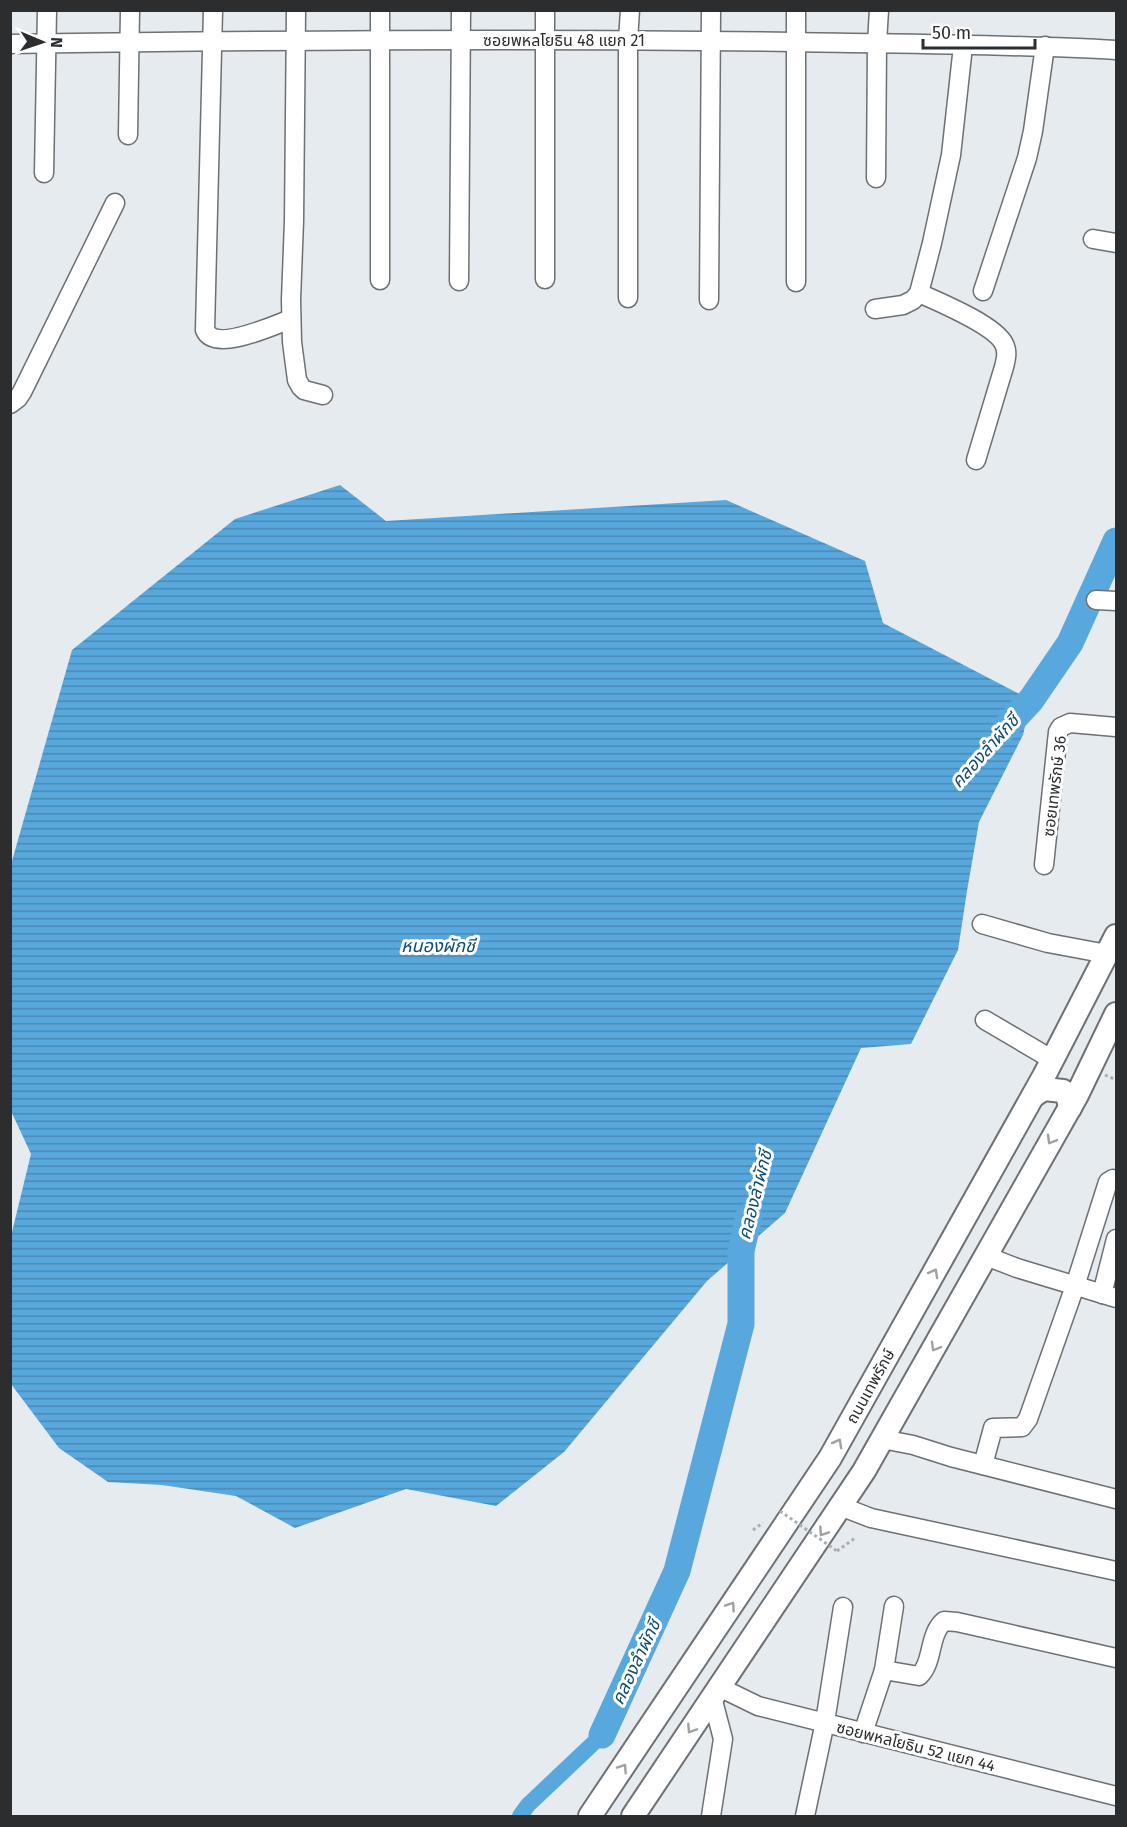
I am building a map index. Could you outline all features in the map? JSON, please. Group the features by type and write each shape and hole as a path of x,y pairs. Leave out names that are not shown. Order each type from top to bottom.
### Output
{"main road":[{"name":"ถนนเทพรักษ์","path":"590,1816 830,1458 1034,1095 1112,945"},
{"path":"633,1816 864,1471 1070,1108 1116,1014"},
{"path":"1065,1036 1064,1053 1069,1062 1077,1067 1091,1065"},
{"path":"1034,1095 1044,1089 1063,1091 1068,1098 1070,1108"}],"street":[{"path":"44,173 47,10"},
{"path":"128,135 130,10"},
{"path":"213,10 205,330 207,336 220,339 243,336 291,319"},
{"path":"296,10 292,342 297,380 304,390 323,395"},
{"path":"380,10 380,280"},
{"path":"459,281 461,10"},
{"path":"545,10 545,279"},
{"path":"628,298 627,40 630,10"},
{"path":"710,300 711,10"},
{"path":"796,10 796,282"},
{"path":"876,178 879,10"},
{"name":"ซอยพหลโยธิน 48 แยก 21","path":"10,44 380,40 711,40 1045,46 1116,50"},
{"path":"875,309 903,305 913,300 919,293 951,155 963,46"},
{"path":"983,291 1027,158 1045,46"},
{"path":"10,404 22,392 115,203"},
{"path":"1093,239 1116,243"},
{"path":"919,293 966,315 996,333 1004,343 1007,354 1004,367 976,460"},
{"path":"1096,600 1116,601"},
{"name":"ซอยเทพรักษ์ 36","path":"1044,866 1057,738 1061,727 1070,723 1116,727"},
{"path":"982,924 1048,943 1112,945"},
{"path":"986,1020 1053,1060"},
{"path":"983,1465 993,1428 1022,1427 1028,1419 1075,1286 1108,1182 1116,1180"},
{"path":"986,1256 1017,1268 1109,1296 1116,1239"},
{"path":"882,1439 1116,1499"},
{"path":"840,1506 871,1518 1116,1571"},
{"path":"863,1732 884,1670 894,1606"},
{"path":"805,1816 825,1722 843,1607"},
{"path":"884,1670 919,1676 925,1670 937,1627 944,1621 1116,1658"},
{"path":"711,1816 723,1739 715,1692"},
{"name":"ซอยพหลโยธิน 52 แยก 44","path":"715,1692 758,1706 1116,1796"}],"path":[{"path":"780,1511 837,1551 855,1538"}],"water":[{"name":"หนองผักชี","path":"340,485 386,521 726,500 865,561 883,623 1031,700 1023,735 979,822 958,950 911,1044 861,1048 785,1213 707,1281 564,1452 496,1506 406,1489 295,1528 236,1496 162,1485 108,1482 59,1448 11,1384 11,1236 31,1154 11,1111 10,868 72,650 235,519"}],"waterway":[{"name":"คลองลำผักชี","path":"1006,727 1031,700 1070,643 1116,541"},
{"name":"คลองลำผักชี","path":"602,1735 677,1571 741,1324 741,1251 749,1216"},
{"name":"คลองลำผักชี","path":"520,1816 528,1805 602,1735"}]}
